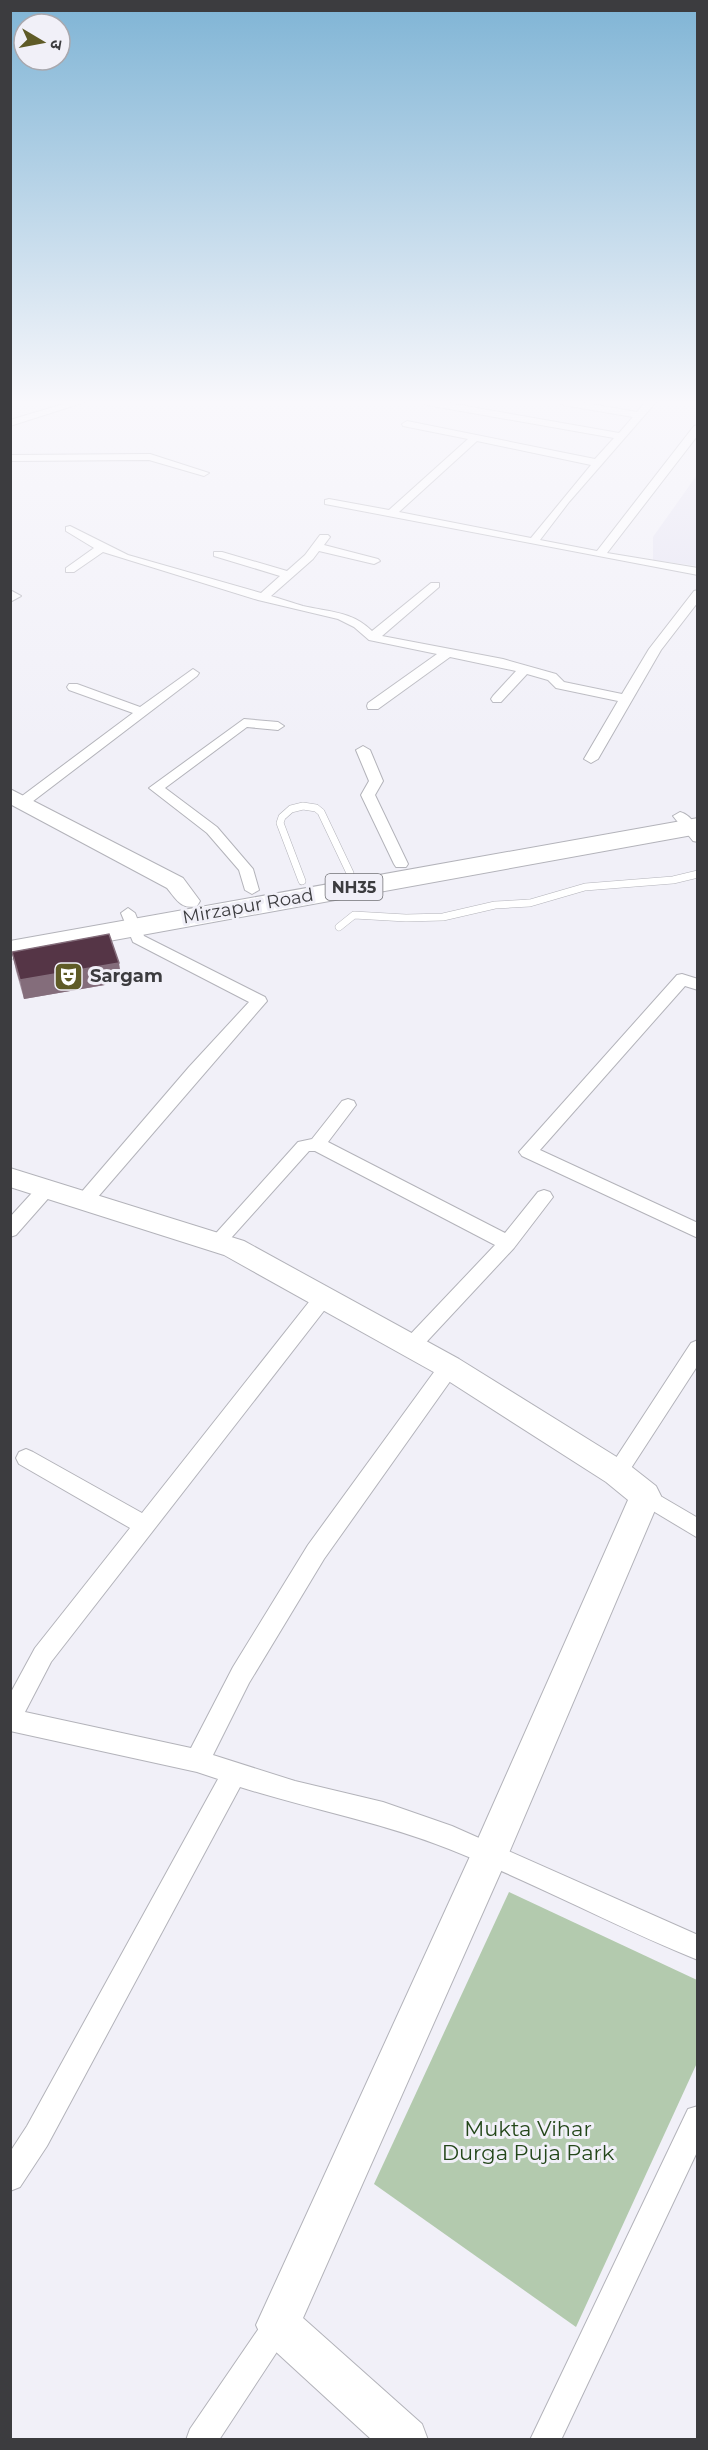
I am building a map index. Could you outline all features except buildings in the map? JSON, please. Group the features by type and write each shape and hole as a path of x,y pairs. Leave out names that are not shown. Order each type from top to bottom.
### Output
{"highway":[{"name":"Mirzapur Road","path":"10,950 130,920 189,901 401,864 692,824"},
{"name":"Mirzapur Road","path":"10,935 130,920 692,824"}],"street":[{"path":"402,516 698,572"},
{"path":"534,541 553,516"},
{"path":"600,555 630,516"},
{"path":"70,530 124,557 302,609 340,616 358,624 373,637 417,649 524,669 552,677 561,685 626,699"},
{"path":"262,598 309,557 324,537"},
{"path":"317,547 374,561"},
{"path":"70,570 102,548"},
{"path":"218,554 289,575"},
{"path":"373,637 435,585"},
{"path":"591,759 655,649 698,592"},
{"path":"10,593 15,596 10,599"},
{"path":"373,706 446,654"},
{"path":"497,699 524,669"},
{"path":"189,901 175,883 17,799 143,712 193,673"},
{"path":"73,687 143,712"},
{"path":"252,890 246,869 212,831 156,788 244,723 278,726"},
{"path":"363,750 376,781 368,795 401,864"},
{"path":"85,1200 195,1071 259,1001 138,939 130,920"},
{"path":"698,986 682,979 528,1152 698,1232"},
{"path":"317,1144 348,1106"},
{"path":"217,1242 304,1146 317,1144 508,1243"},
{"path":"10,1177 234,1248 448,1367 617,1473 645,1496 698,1528"},
{"path":"10,1230 47,1188"},
{"path":"411,1346 508,1243 544,1197"},
{"path":"323,1298 43,1654 10,1719 197,1761 295,1793 383,1814 490,1854 698,1948"},
{"path":"617,1473 698,1348"},
{"path":"197,1761 241,1675 316,1552 448,1367"},
{"path":"26,1458 144,1525"},
{"path":"201,2439 278,2325 490,1854 645,1496"},
{"path":"10,2177 37,2136 235,1772"},
{"path":"545,2439 698,2119"},
{"path":"278,2325 406,2439"}],"lane":[{"path":"302,881 280,824 280,819 286,812 298,807 312,807 321,812 350,873"},
{"path":"339,927 354,915 406,918 442,917 495,905 530,903 585,887 674,880 698,874"}],"shaded area":[{"path":"668,516 697,516 697,566 653,560 653,537"}],"green space":[{"name":"Mukta Vihar Durga Puja Park","path":"509,1892 697,1980 697,2063 576,2327 374,2184"}],"place":[{"name":"Sargam","path":"69,976"}]}
